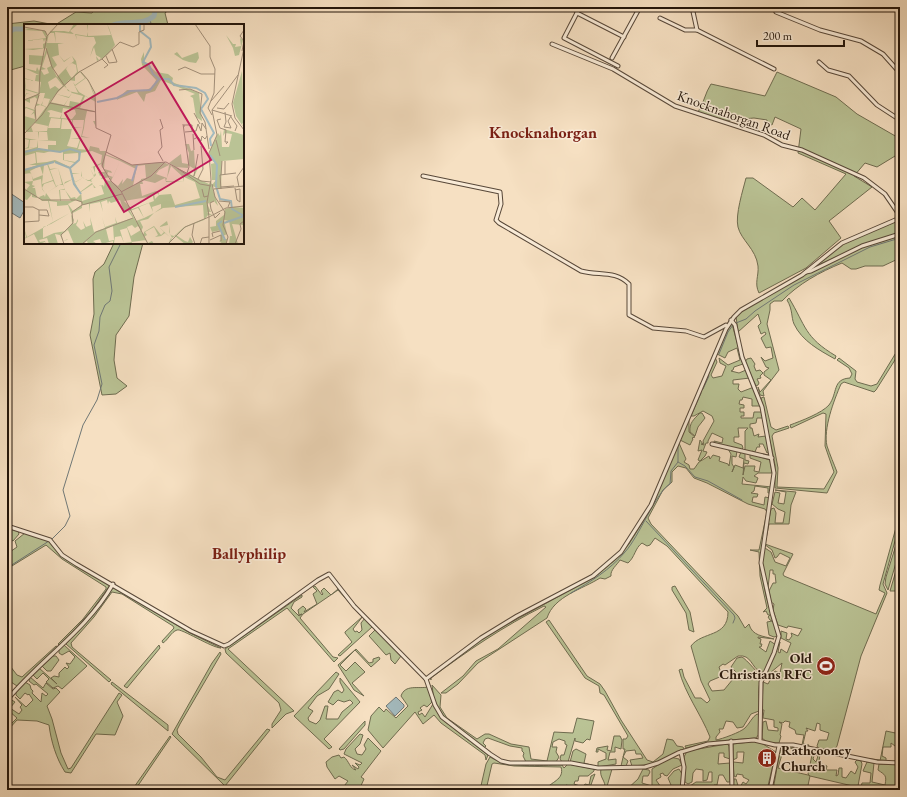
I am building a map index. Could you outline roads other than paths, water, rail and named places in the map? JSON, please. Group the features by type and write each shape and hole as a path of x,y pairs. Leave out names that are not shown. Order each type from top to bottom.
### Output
{"main road":[{"path":"894,7 900,10"}],"street":[{"path":"580,7 564,38 618,66"},
{"path":"612,58 639,8 635,7"},
{"path":"692,7 697,30"},
{"path":"776,12 820,30 861,41 883,54 900,73"},
{"path":"577,13 624,36"},
{"path":"660,18 685,30 697,30 774,69"},
{"name":"Knocknahorgan Road","path":"552,44 613,69 675,106 764,135 782,145 802,150 864,178 885,194 900,217"},
{"path":"819,62 828,70 849,76 876,105 900,120"},
{"path":"423,176 500,192 501,204 496,220 499,223 581,271 593,274 613,274 623,278 629,284 629,315 653,328 686,331 704,337 726,325 727,326"},
{"path":"426,679 486,635 593,576 621,552 651,505 727,326 755,301 806,272 847,240 900,217"},
{"path":"806,272 862,246 900,234"},
{"path":"732,320 735,325 742,357 761,403 774,473 773,489 761,563 772,613 779,636 774,653 760,685 760,740"},
{"path":"712,444 772,458"},
{"path":"7,526 50,540 65,558 186,628 224,646 229,644 318,580 329,574 354,606 426,679 435,705 442,717 490,754 506,762 570,763 598,768 640,767 654,765 681,752 712,743 760,740 772,745 793,745 871,761 900,763"},
{"path":"7,700 25,678 85,621 112,584"},
{"path":"731,741 732,790"},
{"path":"770,790 779,746"},
{"path":"681,752 684,767 682,790"}],"water":[{"path":"7,191 24,202 24,211 20,218 7,210"},
{"path":"396,697 404,705 404,707 395,716 386,706"}],"waterway":[{"path":"116,24 139,22 149,19 154,16 156,7"},
{"path":"149,19 152,24"},
{"path":"7,33 14,29 24,29"},
{"path":"736,323 746,319 755,311 794,285 870,247 900,238"},
{"path":"52,539 65,526 70,516 63,490 83,425 97,400 102,384 94,345 99,331 100,317 105,305 110,301 112,291 109,267 120,244"},
{"path":"719,354 728,332 733,325"},
{"path":"703,389 709,376"},
{"path":"693,411 701,393"},
{"path":"571,593 606,570 625,552 636,536 653,505 670,484 671,471 678,462 678,446"},
{"path":"678,462 685,466 695,477 708,481 742,500"},
{"path":"646,521 734,615 735,618 733,623"},
{"path":"7,568 49,541"}],"place":[{"name":"Old Christians RFC","path":"826,666"},
{"name":"Rathcooney Church","path":"767,758"}],"district":[{"name":"Knocknahorgan","path":"543,132"},
{"name":"Ballyphilip","path":"249,553"}]}
